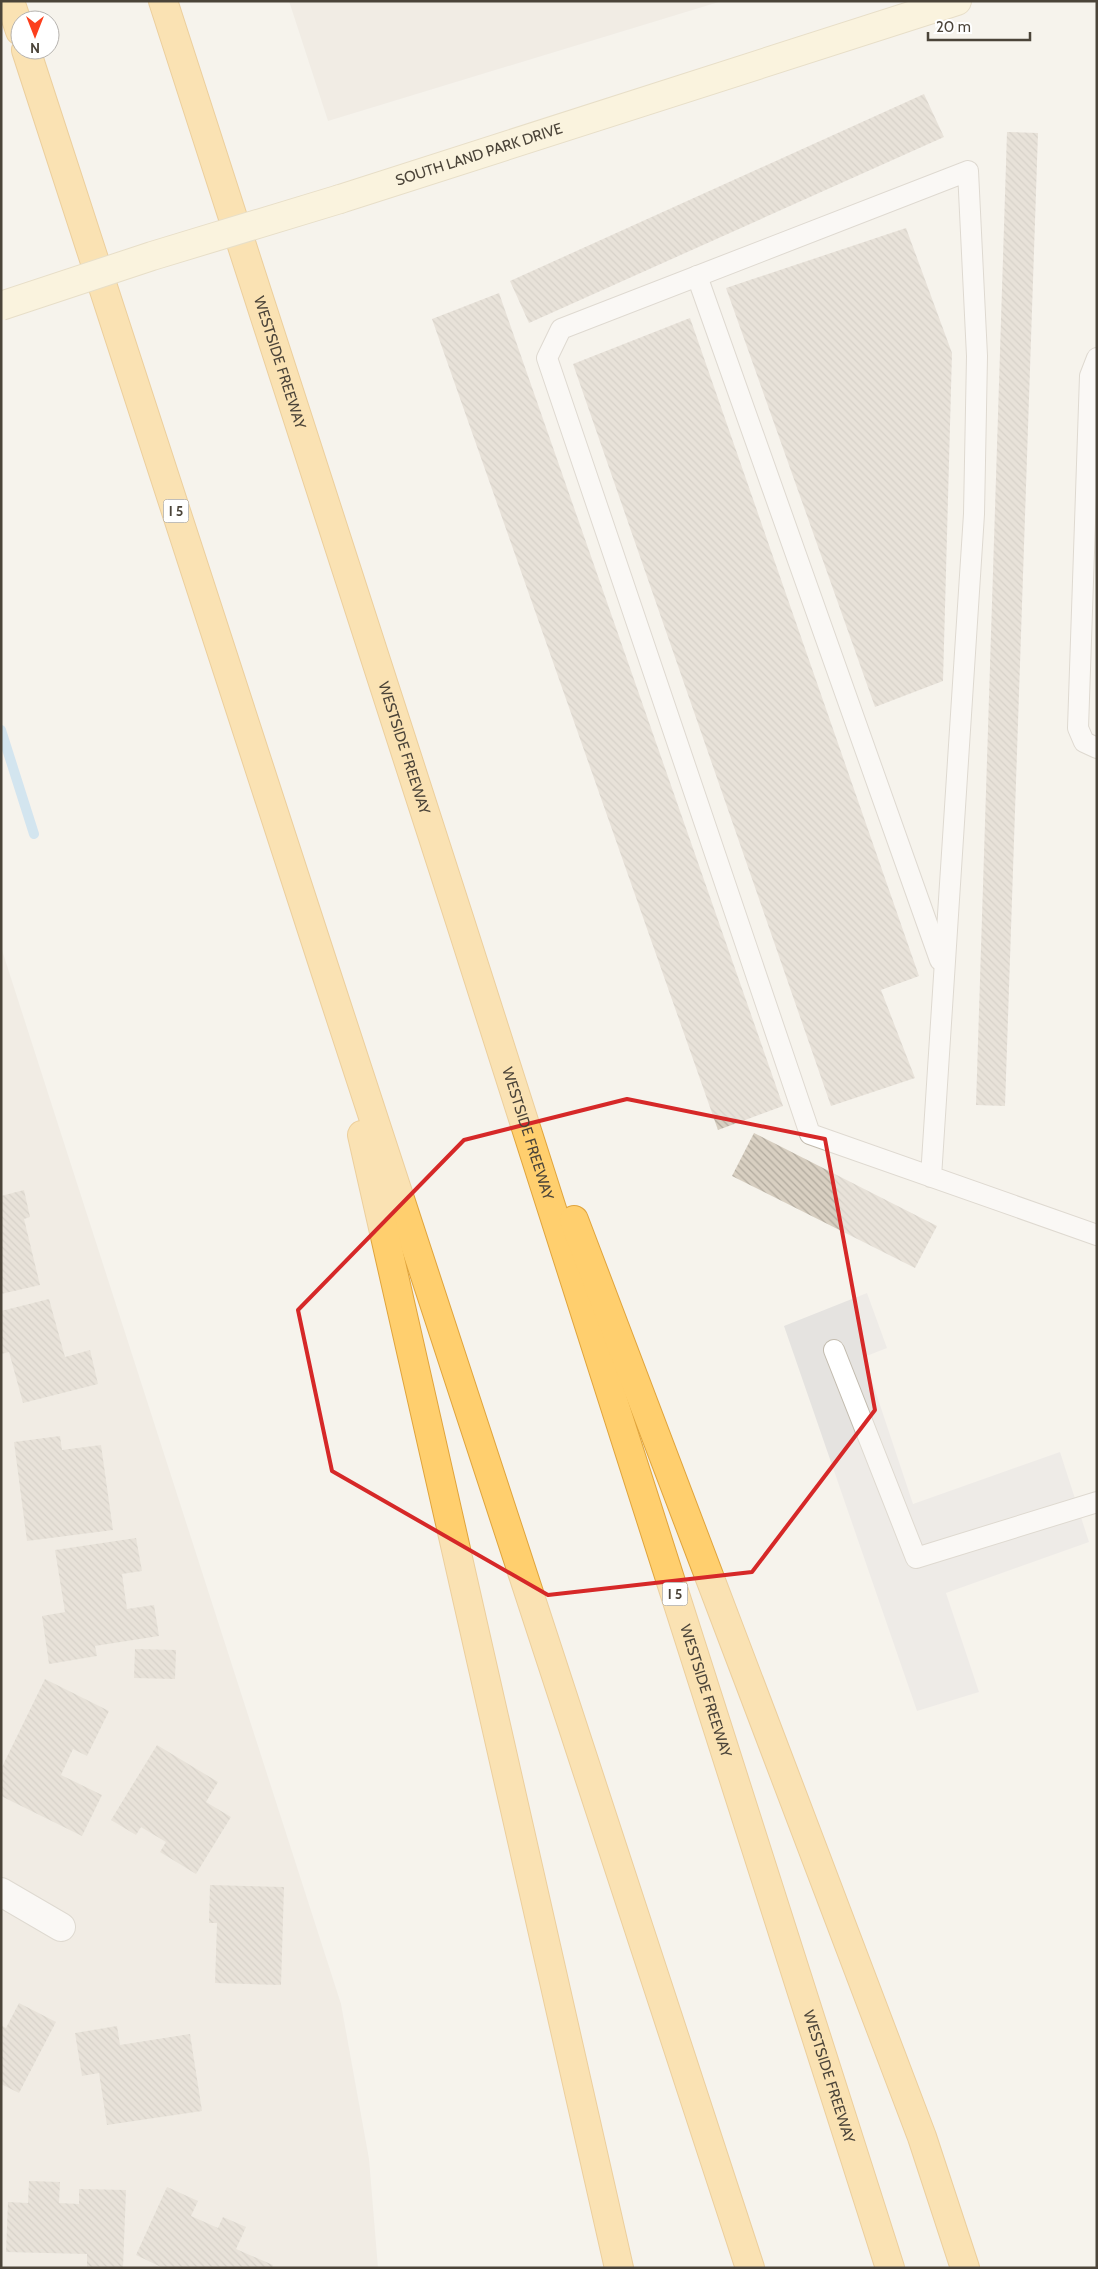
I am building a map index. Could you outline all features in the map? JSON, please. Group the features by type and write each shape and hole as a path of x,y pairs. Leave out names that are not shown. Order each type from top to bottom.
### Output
{"highway":[{"name":"WESTSIDE FREEWAY","path":"163,1 460,921 890,2268"},
{"name":"I 5","path":"29,60 750,2268"},
{"path":"460,921 972,2268"},
{"path":"326,973 619,2268"},
{"path":"922,2137 965,2268"},
{"path":"593,2157 629,2268"}],"street":[{"name":"SOUTH LAND PARK DRIVE","path":"1,306 152,256 340,199 957,1"},
{"path":"1,1892 61,1926"}],"lane":[{"path":"931,1177 943,968 974,514 977,356 968,170 561,329 546,358 810,1134 931,1177 1097,1235"},
{"path":"697,276 943,968"},
{"path":"1097,358 1090,376 1078,728 1084,742 1097,748"},
{"path":"834,1350 916,1558 1097,1502"}],"highlighted area":[{"path":"627,1099 825,1139 875,1410 752,1572 548,1595 332,1471 298,1310 464,1140"}],"shaded area":[{"path":"289,1 722,1 328,121"},
{"path":"1,947 341,2004 369,2159 378,2268 1,2268"},
{"path":"867,1293 887,1348 864,1357 913,1504 1060,1452 1089,1542 946,1593 979,1692 917,1711 784,1326"}],"building":[{"path":"924,94 944,137 529,323 510,281"},
{"path":"1007,132 1038,133 1005,1106 976,1105"},
{"path":"906,228 952,353 943,681 875,707 726,288"},
{"path":"499,293 783,1106 718,1130 432,319"},
{"path":"690,318 919,976 881,990 915,1078 831,1106 573,364"},
{"path":"754,1133 937,1226 915,1268 732,1176"},
{"path":"24,1190 30,1217 24,1219 40,1285 1,1294 1,1196"},
{"path":"49,1299 65,1357 90,1350 98,1384 23,1403 9,1352 1,1354 1,1311"},
{"path":"60,1436 62,1450 101,1445 113,1530 27,1541 14,1442"},
{"path":"136,1538 142,1571 122,1574 127,1609 154,1605 159,1636 95,1646 97,1656 49,1664 42,1616 65,1612 55,1550"},
{"path":"135,1649 176,1650 175,1679 134,1678"},
{"path":"45,1679 109,1711 87,1756 73,1749 61,1775 102,1795 82,1836 1,1796 1,1769"},
{"path":"157,1745 218,1782 206,1802 231,1817 196,1874 160,1852 166,1842 141,1827 136,1835 111,1820"},
{"path":"210,1885 284,1887 281,1985 215,1983 217,1923 209,1923"},
{"path":"19,2003 56,2022 19,2093 1,2084 1,2025 6,2028"},
{"path":"117,2026 120,2045 190,2034 202,2111 107,2125 99,2073 82,2076 75,2033"},
{"path":"29,2181 60,2182 59,2203 79,2204 79,2189 126,2190 123,2268 87,2268 87,2254 6,2252 8,2202 28,2203"},
{"path":"167,2187 198,2201 191,2216 218,2228 223,2217 246,2227 236,2249 273,2265 272,2268 163,2268 136,2255"}],"waterway":[{"path":"1,730 34,834"}]}
